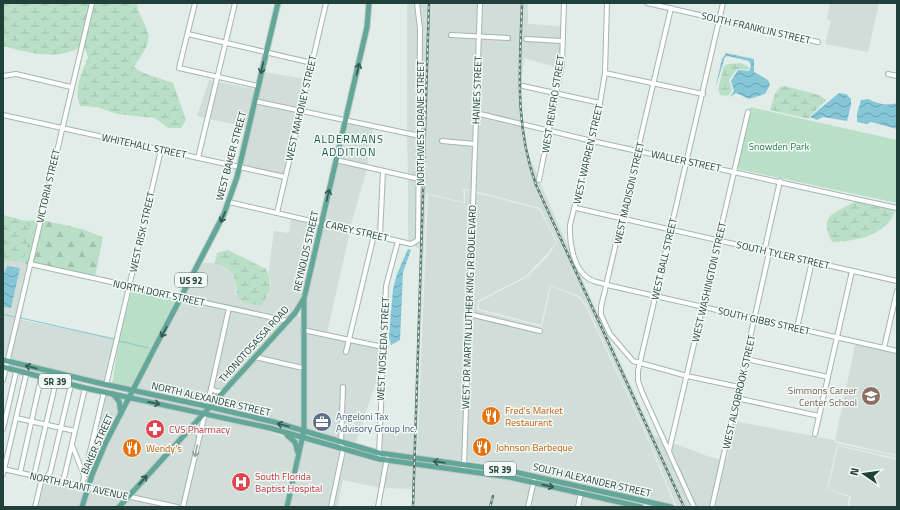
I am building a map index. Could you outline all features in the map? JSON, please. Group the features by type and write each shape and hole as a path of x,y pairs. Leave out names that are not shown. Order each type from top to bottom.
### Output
{"main road":[{"name":"WEST BAKER STREET","path":"133,390 214,236 229,202 278,3"},
{"name":"REYNOLDS STREET","path":"287,507 304,430 304,299 367,27 369,3"},
{"name":"THONOTOSASSA ROAD","path":"119,507 288,321 304,299"},
{"path":"295,313 299,313 303,318"},
{"name":"NORTH ALEXANDER STREET","path":"5,360 106,385 210,406 304,430 341,443 379,453 414,458"},
{"name":"NORTH ALEXANDER STREET","path":"4,368 26,375 205,413 281,431 343,450 386,461 414,465"},
{"name":"BAKER STREET","path":"82,507 101,453 133,390"},
{"path":"113,394 119,401 121,413"},
{"path":"281,431 295,442 298,457"},
{"name":"SOUTH ALEXANDER STREET","path":"414,458 510,471 671,507"},
{"name":"SOUTH ALEXANDER STREET","path":"414,465 464,471 533,483 641,507"}],"street":[{"name":"VICTORIA STREET","path":"3,380 5,360 30,264 92,3"},
{"path":"195,3 180,68 258,86"},
{"path":"198,158 235,3"},
{"name":"WEST MAHONEY STREET","path":"277,213 326,3"},
{"name":"NORTHWEST DRANE STREET","path":"415,242 419,235 420,136 420,29 417,3"},
{"path":"479,36 480,3"},
{"name":"WEST RENFRO STREET","path":"539,180 550,131 562,64 564,3"},
{"name":"WEST WARREN STREET","path":"607,3 605,73 592,140 576,208 570,225 569,242 575,259 589,280 607,285"},
{"name":"SOUTH FRANKLIN STREET","path":"647,3 720,18 818,42"},
{"name":"WEST BALL STREET","path":"694,507 638,381 640,363 723,3"},
{"name":"WEST MADISON STREET","path":"671,8 601,315 610,334 620,348 633,361 687,376 739,387"},
{"path":"188,34 312,63"},
{"path":"451,35 508,38"},
{"name":"HAINES STREET","path":"474,144 479,36"},
{"path":"526,39 562,40"},
{"path":"605,73 703,94"},
{"path":"3,76 16,74 72,87"},
{"path":"888,74 897,76"},
{"path":"523,86 600,103"},
{"path":"254,101 420,136"},
{"name":"WEST WASHINGTON STREET","path":"669,451 748,112"},
{"name":"WALLER STREET","path":"476,113 638,151 686,160 897,208"},
{"name":"WHITEHALL STREET","path":"3,115 285,177"},
{"path":"442,141 474,144"},
{"name":"WEST DR MARTIN LUTHER KING JR BOULEVARD","path":"464,471 474,144"},
{"name":"WEST RISK STREET","path":"106,385 161,150"},
{"path":"336,160 419,178"},
{"path":"380,236 383,171"},
{"path":"764,252 780,181"},
{"name":"CAREY STREET","path":"229,202 411,244 415,242"},
{"name":"SOUTH TYLER STREET","path":"576,208 672,229 764,252 812,261 897,281"},
{"path":"346,352 374,235"},
{"name":"WEST NOSLEDA STREET","path":"379,459 382,347 386,286 398,241"},
{"name":"WEST ALSOBROOK STREET","path":"712,507 769,253"},
{"path":"797,328 812,261"},
{"name":"NORTH DORT STREET","path":"30,264 288,321"},
{"path":"815,434 852,270"},
{"name":"SOUTH GIBBS STREET","path":"607,285 897,350"},
{"path":"884,348 897,291"},
{"path":"209,398 229,308"},
{"path":"469,314 540,331"},
{"path":"303,330 382,347"},
{"path":"255,357 304,368"},
{"path":"746,359 828,377"},
{"path":"3,429 16,372"},
{"path":"3,471 26,375"},
{"path":"20,473 41,378"},
{"path":"34,476 56,381"},
{"path":"35,507 41,482 50,473 71,385"},
{"path":"331,507 343,450 341,443 343,387"},
{"path":"63,482 85,388"},
{"path":"211,388 218,392 223,392"},
{"path":"82,486 104,392"},
{"path":"736,398 819,416"},
{"path":"183,507 205,413"},
{"path":"16,418 75,430"},
{"path":"190,429 197,431 200,436"},
{"path":"72,445 85,478"},
{"path":"378,507 387,454"},
{"name":"NORTH PLANT AVENUE","path":"3,471 45,478 177,507"},
{"path":"528,507 535,476"},
{"path":"578,507 582,488"}],"shaded area":[{"path":"407,3 415,3 418,29 418,134 407,132"},
{"path":"419,3 478,3 477,34 449,34 450,37 477,38 473,142 440,139 440,142 473,146 471,190 463,189 464,202 428,194 426,195 416,456 381,451 382,426 416,433 422,249 408,245 418,243 421,235 422,29"},
{"path":"482,3 528,3 528,24 561,26 560,39 524,38 524,41 560,42 560,64 559,68 524,58 521,87 522,123 478,111 481,38 510,39 510,36 481,34"},
{"path":"830,3 879,3 868,52 825,44 831,21 827,19"},
{"path":"263,72 306,79 299,109 257,99"},
{"path":"209,80 215,81 206,118 197,116"},
{"path":"219,82 255,89 246,127 210,119"},
{"path":"256,103 298,112 284,175 241,165"},
{"path":"478,115 522,126 528,154 538,176 537,181 540,182 581,277 654,436 662,439 692,507 674,506 676,505 647,435 586,304 579,296 550,285 541,325 479,309 479,302 527,277 549,255 557,242 540,208 475,191"},
{"path":"347,123 373,128 367,165 339,159"},
{"path":"407,135 418,137 417,176 408,174"},
{"path":"339,162 367,169 350,228 326,223"},
{"path":"408,178 417,180 417,235 416,239 410,242 408,241"},
{"path":"465,190 539,209 556,242 526,276 478,301 477,310 542,327 551,286 578,297 585,305 646,435 674,504 502,465 417,456 428,195 465,203"},
{"path":"291,218 319,225 302,299 287,319 185,296 202,263 215,263 229,270 235,280 235,294 268,296 271,283 268,276 274,231 289,233"},
{"path":"323,225 350,231 327,333 305,328 306,300"},
{"path":"4,261 19,261 28,265 7,357 3,355 3,307 11,308 4,273 3,276"},
{"path":"183,300 226,309 207,399 210,400 212,392 219,394 209,404 136,389"},
{"path":"24,301 21,320 115,338 105,383 10,359"},
{"path":"230,310 284,322 222,390 216,390 213,388"},
{"path":"296,314 301,318 301,366 259,356"},
{"path":"305,332 346,340 344,354 347,354 350,341 380,348 380,370 355,445 306,429"},
{"name":"Simmons Career Center School","path":"856,341 897,350 897,455 835,441"},
{"path":"256,359 302,369 302,428 213,406"},
{"path":"134,392 206,408 203,411 132,397"},
{"path":"106,394 112,396 117,402 119,412 88,483"},
{"path":"130,400 201,414 128,495 91,486 103,453"},
{"path":"211,408 302,432 301,434 208,412"},
{"name":"South Florida Baptist Hospital","path":"207,417 263,430 289,438 293,443 295,458 284,507 193,507 186,505"},
{"path":"734,421 834,440 835,443 897,456 897,458 837,445 827,489 849,497 847,507 714,507 725,459 727,459"},
{"path":"191,431 194,431 198,436 181,506 132,496"},
{"path":"306,433 344,446 377,454 377,457 305,436"},
{"path":"304,439 342,452 384,462 380,488 343,480 337,507 289,507"},
{"path":"673,443 710,457 721,459 710,507 696,507 671,451"},
{"path":"838,446 897,460 897,507 849,507 851,496 828,489"},
{"path":"388,463 470,473 531,484 526,507 413,507 413,489 384,488"},
{"path":"467,463 501,466 672,506"},
{"path":"466,467 510,472 532,478 532,481 466,469"},
{"path":"46,480 86,489 80,507 37,507 42,483"},
{"path":"535,485 579,495 576,507 530,507"},
{"path":"90,490 125,498 116,507 84,507"},
{"path":"583,496 633,507 580,507"},
{"path":"129,498 169,507 122,507"}],"green space":[{"path":"3,3 90,3 79,48 61,54 41,54 3,46"},
{"path":"94,3 137,3 147,29 149,40 134,67 147,74 173,83 186,120 181,128 168,128 155,118 117,114 97,107 80,106 78,99 78,87 88,57 84,46"},
{"path":"741,63 749,67 748,70 737,69 729,80 732,90 728,96 720,95 718,89 724,66"},
{"path":"785,86 819,95 826,100 809,117 810,119 770,110 775,94 780,87"},
{"name":"Snowden Park","path":"750,107 897,140 897,203 737,169"},
{"path":"857,200 896,209 892,218 878,231 860,238 832,242 828,232 828,219 831,215"},
{"path":"3,215 26,221 31,229 25,256 19,261 4,261 3,263"},
{"path":"38,220 28,265 19,261 25,256 31,230 26,221"},
{"path":"42,220 82,229 103,237 95,277 33,263"},
{"path":"228,250 266,269 270,288 261,305 249,304 238,298 233,276 229,270 215,263 217,253"},
{"path":"132,289 179,299 132,388 112,385 119,339"}],"water":[{"path":"726,53 754,59 754,72 768,80 770,85 765,94 749,99 736,93 730,97 734,91 731,81 738,70 749,71 751,66 749,61 728,56 725,57 715,89 722,59"},
{"path":"839,93 846,94 851,99 847,121 823,117 817,120 810,117"},
{"path":"868,99 882,104 897,103 897,129 871,122 866,124 857,122 857,114 861,100"},
{"path":"408,249 411,250 403,272 400,340 391,345 389,337 393,289 397,274"},
{"path":"7,266 20,268 11,308 3,307 3,276"}],"waterway":[{"path":"3,314 14,317"},
{"path":"21,318 114,339"},
{"path":"119,341 149,348"}],"railway":[{"path":"413,507 429,3"},
{"path":"522,3 520,72 521,117 529,162 536,185 684,507"},
{"path":"490,507 493,496"}],"place":[{"name":"Simmons Career Center School","path":"871,396"},
{"name":"Fred's Market Restaurant","path":"491,416"},
{"name":"Angeloni Tax Advisory Group Inc.","path":"322,422"},
{"name":"CVS Pharmacy","path":"155,429"},
{"name":"Johnson Barbeque","path":"482,447"},
{"name":"Wendy's","path":"132,448"},
{"name":"South Florida Baptist Hospital","path":"241,482"}],"district":[{"name":"ALDERMANS ADDITION","path":"349,145"}]}
